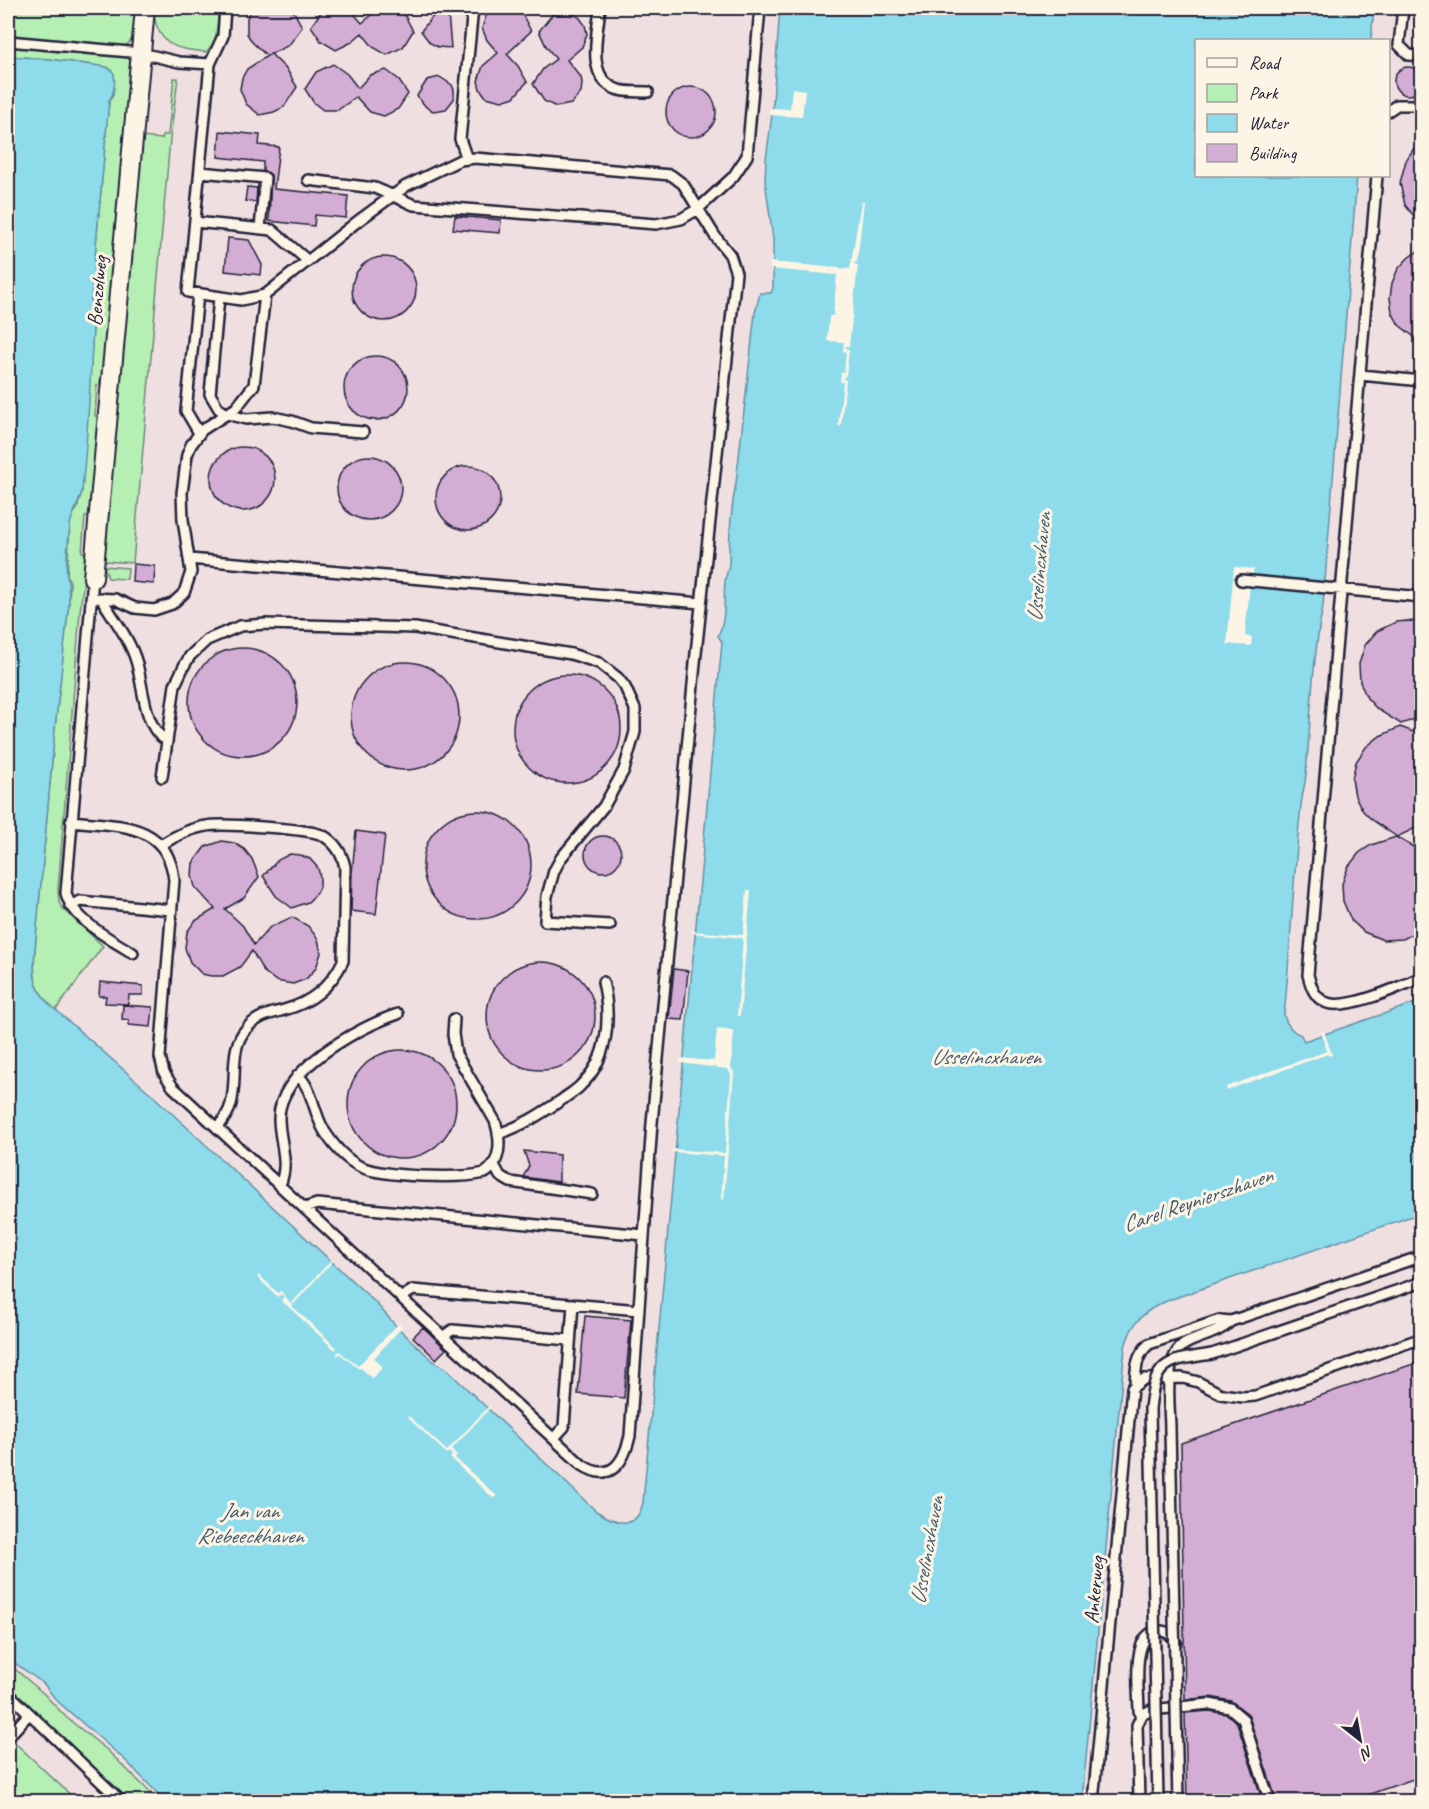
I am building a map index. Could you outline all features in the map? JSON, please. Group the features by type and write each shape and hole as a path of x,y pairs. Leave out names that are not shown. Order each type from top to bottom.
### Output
{"street":[{"name":"Benzolweg","path":"93,578 145,8"}],"lane":[{"path":"71,821 136,828 161,845 170,861 173,870 161,1065 173,1087 582,1465 594,1471 614,1469 624,1458 630,1436 654,1100 701,603 736,273 730,255 683,184 671,175 483,158 467,159 406,186 265,295 241,300 188,292 210,64 223,36 225,8"},
{"path":"467,159 460,139 473,8"},
{"path":"600,8 596,63 600,74 609,86 617,90 648,92"},
{"path":"308,180 375,188 414,205 656,224 681,219 698,209 733,177 747,156 760,8"},
{"path":"1403,8 1399,45 1409,55 1422,56"},
{"path":"8,41 141,53 179,62 210,64"},
{"path":"1390,110 1397,105 1422,105"},
{"path":"200,172 265,178 260,228"},
{"path":"1377,177 1308,975 1318,997 1331,1004 1380,994 1422,977"},
{"path":"195,222 272,230 308,261"},
{"path":"198,294 186,411 199,433"},
{"path":"91,598 115,599 145,610 164,608 179,599 188,586 190,572 182,493 187,455 199,433 244,400 254,385 265,295"},
{"path":"219,297 210,394 219,409 227,414 246,418 273,417 292,421 311,429 363,432"},
{"path":"1360,375 1422,381"},
{"path":"189,559 701,603"},
{"path":"93,578 65,886 70,906 107,938 133,953"},
{"path":"1241,580 1422,597"},
{"path":"101,598 134,656 152,726 158,735 167,740"},
{"path":"162,777 175,685 184,666 190,656 207,640 240,626 265,624 415,628 571,654 599,663 618,678 631,698 636,720 633,743 624,770 604,806 561,858 554,871 547,896 545,921 610,925"},
{"path":"161,845 194,828 222,824 317,833 336,846 345,867 343,961 338,973 321,992 304,1002 261,1017 247,1028 236,1050 232,1102 228,1114 217,1128"},
{"path":"70,906 80,901 171,910"},
{"path":"498,1134 537,1117 573,1092 589,1077 603,1047 607,1031 607,998 603,982"},
{"path":"280,1185 285,1167 279,1117 280,1106 290,1085 298,1075 347,1036 398,1014"},
{"path":"298,1075 310,1090 318,1119 331,1141 349,1159 360,1166 381,1172 452,1176 485,1173 494,1165 499,1148 498,1134 495,1121 456,1054 453,1034 454,1019"},
{"path":"494,1165 505,1179 516,1184 592,1194"},
{"path":"305,1208 317,1204 644,1235"},
{"name":"Ankerweg","path":"1093,1802 1130,1393 1135,1383 1136,1364 1143,1350 1149,1344 1220,1320 1231,1321 1422,1256"},
{"path":"1158,1802 1150,1409 1155,1378 1160,1371 1175,1361 1212,1354 1422,1282"},
{"path":"402,1297 413,1290 639,1310"},
{"path":"554,1438 564,1427 573,1304"},
{"name":"Ankerweg","path":"1178,1802 1170,1429 1171,1363 1178,1349 1184,1344 1222,1330 1231,1321"},
{"path":"444,1336 452,1330 570,1340"},
{"path":"1135,1383 1143,1379 1191,1379 1215,1391 1232,1396 1255,1396 1422,1338"},
{"name":"Ankerweg","path":"1139,1802 1137,1725 1142,1715 1139,1711 1138,1658 1146,1636 1157,1631 1169,1634 1176,1642 1178,1802"},
{"path":"8,1694 122,1802"},
{"path":"1142,1715 1151,1710 1216,1704 1238,1713 1243,1719 1270,1802"},
{"path":"8,1737 29,1714"}],"shaded area":[{"path":"8,8 1421,8 1421,1801 8,1802"}],"green space":[{"path":"8,8 137,8 136,25 131,40 123,47 8,37"},
{"path":"153,8 204,8 204,13 219,13 215,42 206,52 176,47 169,43 158,30"},
{"path":"8,44 123,55 132,65 103,380 100,380 100,385 97,385 95,416 100,417 91,517 85,517 82,552 87,553 80,612 58,890 59,902 63,909 103,946 56,1010 48,1003 36,983 34,959 69,603 70,582 67,576 70,524 82,491 93,328 90,312 109,101 113,95 111,70 107,67 8,56"},
{"path":"174,78 178,78 170,139 133,563 104,561 141,137 162,139 163,135 168,135"},
{"path":"104,566 128,568 127,579 108,578"},
{"path":"8,1663 44,1694 67,1718 107,1750 159,1801 130,1801 8,1687"},
{"path":"11,1739 77,1801 8,1801 8,1743"}],"water":[{"name":"Usselincxhaven","path":"780,8 1374,8 1371,39 1195,39 1195,177 1357,177 1323,606 1314,669 1306,774 1298,832 1284,1016 1290,1028 1301,1035 1304,1041 1421,1001 1421,1213 1169,1300 1146,1312 1131,1330 1125,1347 1082,1801 165,1801 125,1760 56,1700 44,1684 8,1658 8,56 107,67 114,73 113,91 109,101 90,312 93,328 84,470 81,495 70,525 67,550 69,603 35,949 34,972 39,991 49,1004 149,1092 376,1303 396,1326 433,1361 445,1368 596,1511 610,1519 624,1522 636,1518 643,1502 722,642 718,636 724,615 730,532 755,313 760,293 771,293 773,288 773,239 765,180"}],"pier":[{"path":"792,88 805,90 802,117 769,115 770,108 790,109"},
{"path":"861,202 864,202 857,262 854,264 858,265 849,346 846,346 846,349 849,349 846,376 843,379 846,380 841,426 838,426 843,382 840,382 841,373 844,372 846,352 843,351 844,342 827,341 829,316 833,316 837,275 770,269 770,262 850,269"},
{"path":"1234,567 1254,569 1250,584 1245,636 1252,637 1251,646 1227,644"},
{"path":"747,890 751,890 740,1016 737,1016 743,938 691,933 692,931 743,935"},
{"path":"717,1029 734,1031 731,1068 734,1072 724,1200 721,1199 724,1156 672,1152 672,1149 725,1153 731,1075 728,1069 680,1063 680,1058 714,1061"},
{"path":"1324,1031 1332,1055 1328,1054 1227,1091 1226,1087 1327,1051 1321,1032"},
{"path":"332,1259 333,1261 292,1306 337,1348 335,1350 281,1300 284,1297 281,1294 278,1297 257,1277 259,1275 278,1293 281,1291 291,1304"},
{"path":"398,1324 402,1327 374,1358 383,1367 372,1378 340,1354 336,1354 339,1351 358,1366"},
{"path":"489,1406 491,1407 451,1450 457,1455 455,1458 497,1496 494,1499 450,1458 452,1455 449,1452 447,1454 408,1418 409,1416 447,1451"}],"building":[{"path":"252,8 292,8 302,27 289,45 271,54 287,70 297,87 284,107 260,115 246,104 240,89 247,69 267,56 247,34 247,18"},
{"path":"324,8 349,8 362,23 377,11 393,9 405,16 413,31 403,47 387,55 373,47 362,33 350,43 336,50 321,41 311,26"},
{"path":"496,8 517,9 531,31 507,54 518,66 527,82 514,97 502,101 486,97 478,81 483,66 498,53 487,40 482,28 486,16"},
{"path":"564,11 580,18 587,34 582,47 567,60 581,77 581,93 571,104 556,107 544,101 533,84 543,69 556,59 546,46 539,31 552,15"},
{"path":"448,13 451,48 438,47 430,43 421,31 433,16"},
{"path":"333,64 347,74 358,88 370,75 386,70 398,79 408,94 398,109 384,116 370,112 356,97 338,110 323,110 314,103 305,89 316,72"},
{"path":"1408,67 1418,71 1422,81 1418,91 1408,95 1398,91 1394,81 1398,71"},
{"path":"440,77 452,85 454,99 446,109 433,111 426,107 417,96 427,80"},
{"path":"691,87 709,94 716,112 709,130 691,137 673,130 666,112 673,94"},
{"path":"220,131 260,135 259,145 279,147 274,189 348,196 346,218 315,215 314,226 269,221 271,175 263,171 263,162 218,157"},
{"path":"1422,137 1422,226 1405,205 1400,183 1406,160"},
{"path":"247,187 257,188 256,202 245,201"},
{"path":"455,216 501,220 500,233 453,229"},
{"path":"228,238 249,240 262,265 261,275 225,271"},
{"path":"1422,248 1422,343 1399,325 1392,312 1390,298 1392,283 1398,269"},
{"path":"384,257 402,263 410,271 416,289 410,307 402,315 384,321 366,315 358,307 352,289 358,271 366,263"},
{"path":"376,356 394,362 402,370 408,388 402,406 394,414 376,420 358,414 350,406 344,388 350,370 358,362"},
{"path":"243,447 261,453 269,461 275,479 269,497 261,505 243,511 225,505 217,497 211,479 217,461 225,453"},
{"path":"369,456 387,462 395,470 401,488 395,506 387,514 369,520 351,514 343,506 337,488 343,470 351,462"},
{"path":"468,466 486,472 494,480 500,498 494,516 486,524 468,530 450,524 442,516 436,498 442,480 450,472"},
{"path":"133,564 155,566 154,584 132,582"},
{"path":"1396,622 1422,622 1422,717 1401,724 1377,709 1367,698 1360,682 1359,664 1365,645 1377,631"},
{"path":"243,648 264,652 281,664 293,681 297,702 293,723 281,740 264,752 243,756 222,752 205,740 193,723 189,702 193,681 205,664 222,652"},
{"path":"405,662 426,666 443,678 455,695 459,716 455,737 443,754 426,766 405,770 384,766 367,754 355,737 351,716 355,695 367,678 384,666"},
{"path":"567,675 588,679 605,691 617,708 621,729 617,750 605,767 588,779 567,783 546,779 529,767 517,750 513,729 517,708 529,691 546,679"},
{"path":"1400,727 1422,735 1422,825 1397,837 1363,811 1355,796 1352,779 1356,762 1366,747 1380,736"},
{"path":"477,811 498,815 515,827 527,844 531,865 527,886 515,903 498,915 477,919 456,915 439,903 427,886 423,865 427,844 439,827 456,815"},
{"path":"356,831 385,835 376,914 351,911"},
{"path":"603,836 616,841 621,854 616,867 603,872 590,867 585,854 590,841"},
{"path":"1396,837 1422,852 1422,929 1403,939 1383,940 1364,932 1351,920 1343,901 1342,884 1348,867 1359,853 1371,845"},
{"path":"222,841 234,843 244,849 252,859 259,877 244,898 225,909 243,926 254,945 270,927 292,917 308,926 318,939 321,953 316,968 306,979 293,984 276,981 263,971 252,951 240,967 223,976 202,974 190,962 185,948 187,932 195,921 215,909 195,887 192,876 193,863 205,847"},
{"path":"290,854 310,859 318,868 320,877 320,885 315,895 308,902 292,908 276,896 263,876 278,860"},
{"path":"541,962 562,966 579,978 591,995 595,1016 591,1037 579,1054 562,1066 541,1070 520,1066 503,1054 491,1037 487,1016 491,995 503,978 520,966"},
{"path":"674,969 688,971 683,1020 669,1019"},
{"path":"100,982 143,986 143,995 129,995 128,1004 105,1003 106,996 99,996"},
{"path":"123,1005 153,1007 151,1027 129,1025 129,1020 122,1019"},
{"path":"402,1050 423,1054 440,1066 452,1083 456,1104 452,1125 440,1142 423,1154 402,1158 381,1154 364,1142 352,1125 348,1104 352,1083 364,1066 381,1054"},
{"path":"524,1151 559,1155 559,1182 523,1177 529,1166"},
{"path":"585,1316 631,1320 624,1398 578,1394"},
{"path":"423,1327 446,1349 436,1359 413,1337"},
{"path":"1422,1361 1422,1776 1347,1802 1277,1802 1248,1714 1231,1701 1210,1697 1185,1700 1181,1443"},
{"path":"1209,1711 1227,1714 1237,1723 1263,1802 1187,1802 1185,1713"}],"water label":[{"name":"Carel Reynierszhaven","path":"1197,1199"},
{"name":"Jan van Riebeeckhaven","path":"250,1522"}]}
